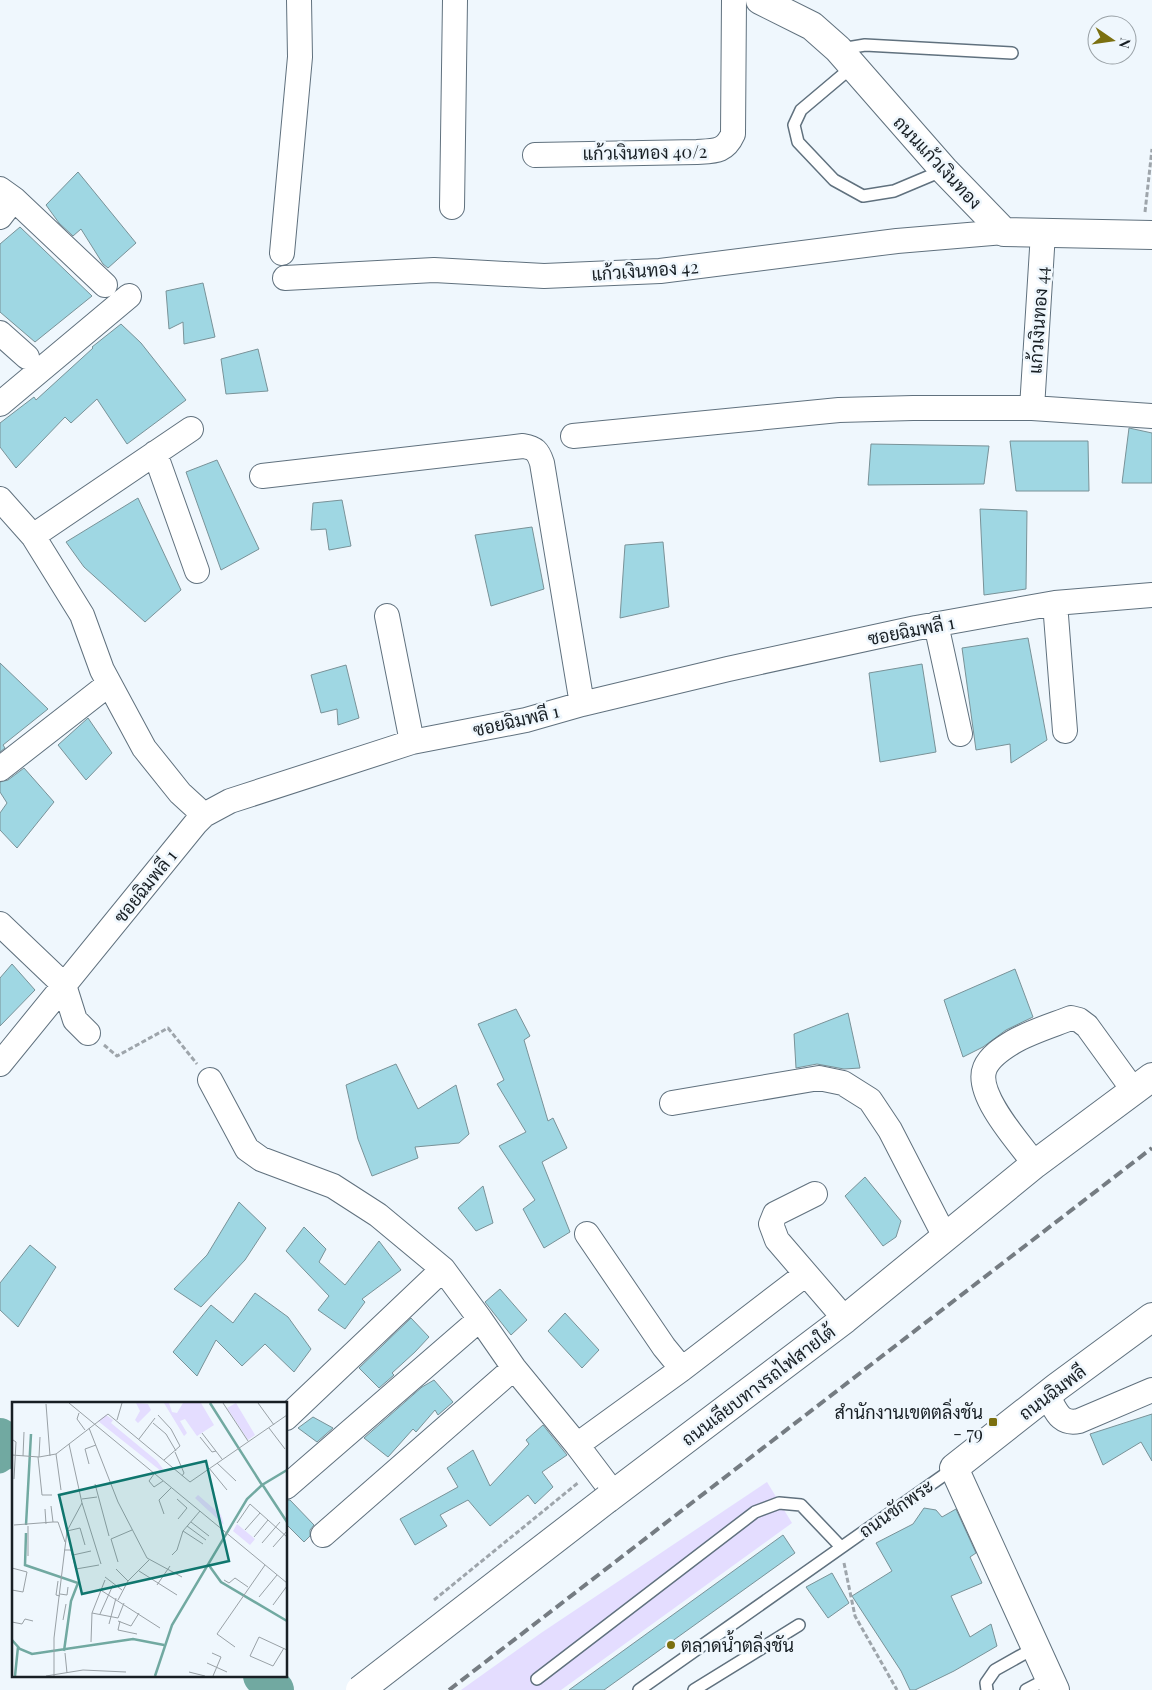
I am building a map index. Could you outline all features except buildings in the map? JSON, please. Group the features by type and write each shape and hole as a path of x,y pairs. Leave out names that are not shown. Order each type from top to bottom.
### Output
{"main road":[{"name":"ถนนแก้วเงินทอง","path":"760,0 812,26 845,58 944,170 1004,232"},
{"path":"1004,232 1147,235"},
{"name":"ถนนเลียบทางรถไฟสายใต้","path":"360,1690 845,1319 1035,1164 1143,1084"},
{"name":"ถนนฉิมพลี","path":"954,1468 1152,1317"},
{"name":"ถนนชักพระ","path":"954,1468 1036,1648 1044,1686"}],"street":[{"path":"282,253 300,57 299,0"},
{"path":"452,207 455,0"},
{"name":"แก้วเงินทอง 40/2","path":"535,154 718,151 729,143 733,134 734,0"},
{"path":"5,202 105,285"},
{"name":"แก้วเงินทอง 42","path":"285,278 434,270 544,276 660,271 897,241 1004,232"},
{"name":"แก้วเงินทอง 44","path":"1032,408 1043,233"},
{"path":"0,404 129,296"},
{"path":"0,333 27,357"},
{"path":"574,436 839,410 1032,408 1152,416"},
{"path":"33,536 191,429"},
{"path":"262,476 523,446 534,448 539,454 542,463 582,704"},
{"path":"155,453 197,571"},
{"path":"0,499 33,536 82,615 102,670 144,748 180,792 204,815"},
{"name":"ซอยฉิมพลี 1","path":"0,1064 204,815 230,801 412,742 526,720 582,704 747,665 936,624 1055,603 1152,595"},
{"path":"1055,603 1065,731"},
{"path":"387,616 412,742"},
{"path":"936,624 960,734"},
{"path":"0,769 109,684"},
{"path":"0,924 64,984 75,1020 88,1033"},
{"path":"1035,1164 989,1100 983,1080 984,1069 990,1058 1014,1041 1070,1018 1079,1020 1087,1026 1143,1084"},
{"path":"672,1103 819,1078 843,1083 870,1100 890,1130 946,1237"},
{"path":"210,1080 247,1150 261,1159 333,1186 378,1215 443,1269 514,1368 577,1445 611,1497"},
{"path":"815,1194 775,1214 771,1224 777,1240 845,1319"},
{"path":"587,1234 664,1347 682,1369"},
{"path":"288,1416 443,1269"},
{"path":"577,1445 682,1369 806,1274"},
{"path":"288,1486 480,1319"},
{"path":"323,1535 514,1368"},
{"path":"1048,1395 1061,1418 1070,1423 1079,1421 1152,1390"}],"lane":[{"path":"944,170 894,191 863,196 834,180 798,142 794,125 800,110 845,58 865,45 1012,53"},
{"name":"ถนนชักพระ","path":"639,1690 954,1468"},
{"path":"537,1679 755,1512 779,1503 801,1505 841,1547"},
{"path":"694,1690 799,1625"},
{"path":"987,1690 986,1682 995,1670 1036,1648"}],"path":[{"path":"1147,235 1152,149"},
{"path":"88,1033 117,1056 168,1028 210,1080"},
{"path":"841,1547 856,1616 897,1690"}],"shaded area":[{"path":"767,1482 792,1523 561,1690 461,1690 541,1633"}],"waterway":[{"path":"0,1437 12,1448"},
{"path":"0,1463 12,1455"},
{"path":"264,1678 275,1690"}],"railway":[{"path":"449,1690 1152,1148"}],"place":[{"name":"สำนักงานเขตตลิ่งชัน - 79","path":"993,1422"},
{"name":"ตลาดน้ำตลิ่งชัน","path":"671,1645"}]}
